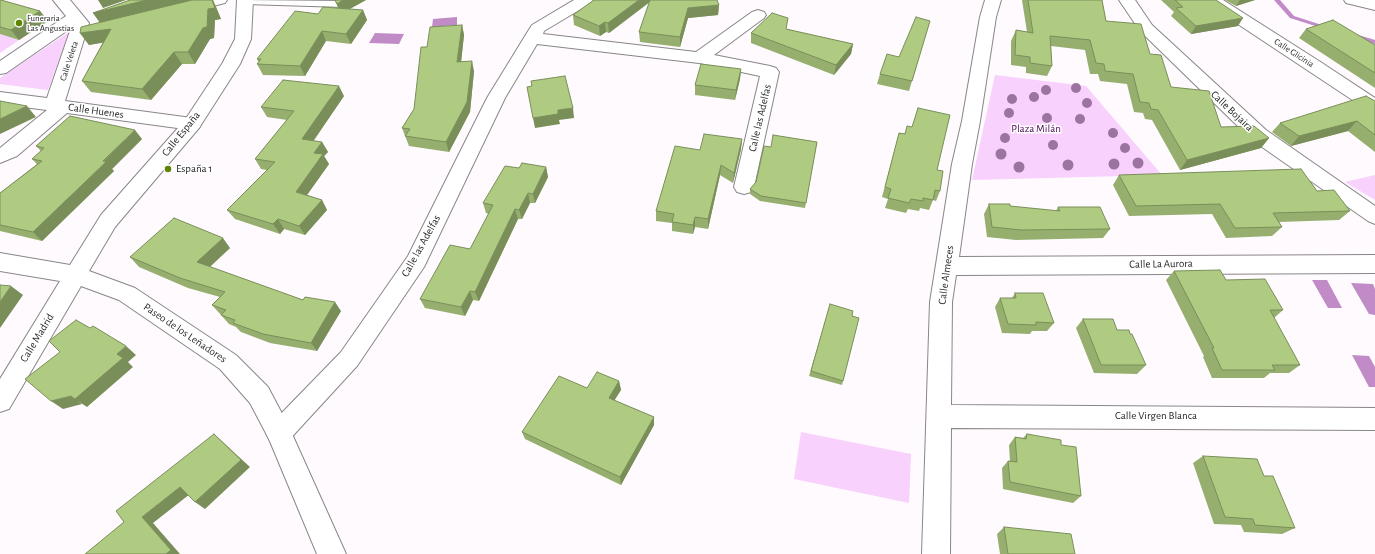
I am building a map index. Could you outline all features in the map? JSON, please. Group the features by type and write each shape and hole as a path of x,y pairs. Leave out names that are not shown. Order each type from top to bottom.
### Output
{"street":[{"path":"167,13 219,0"},
{"name":"Calle España","path":"75,275 108,221 192,124 231,64 242,39 245,0"},
{"name":"Calle las Adelfas","path":"279,433 349,359 416,261 496,98 538,28 585,0"},
{"name":"Calle Almeces","path":"936,554 941,302 962,164 971,121 988,17 993,0"},
{"name":"Calle Bojaira","path":"1127,0 1146,28 1259,136 1375,216"},
{"name":"Calle Glicinia","path":"1212,0 1313,64 1375,107"},
{"path":"1352,0 1375,5"},
{"path":"699,58 758,15"},
{"path":"0,57 79,19"},
{"path":"0,69 79,19"},
{"name":"Calle Veleta","path":"59,106 79,19"},
{"name":"Calle las Adelfas","path":"533,38 699,58 770,72 744,187"},
{"name":"Calle Huenes","path":"0,98 192,124"},
{"path":"0,156 10,151 59,106"},
{"name":"Paseo de los Leñadores","path":"0,262 75,275 127,294 228,362 258,395 279,433 332,554"},
{"name":"Calle La Aurora","path":"946,266 1375,264"},
{"name":"Calle Madrid","path":"0,401 75,275"},
{"name":"Calle Virgen Blanca","path":"938,416 1375,419"}],"lane":[{"path":"245,0 343,4"}],"green space":[{"path":"69,32 48,90 0,84 0,78"},
{"path":"0,34 19,40 0,53"},
{"name":"Plaza Milán","path":"995,75 1086,86 1162,175 972,180"},
{"path":"1375,175 1375,200 1345,182"},
{"path":"801,432 911,454 909,503 794,479"}],"shaded area":[{"path":"457,17 457,25 432,27 433,19"},
{"path":"375,33 404,34 399,44 369,43"},
{"path":"1312,280 1327,280 1342,308 1328,308"},
{"path":"1351,283 1373,284 1375,289 1375,315 1369,314"},
{"path":"1352,355 1369,356 1375,367 1375,387 1369,387"}],"building":[{"path":"0,0 40,11 11,30 0,27"},
{"path":"130,0 147,0 93,13"},
{"path":"192,0 212,0 215,8 208,9 207,27 203,28 188,52 174,52 142,89 82,81 111,29 80,33 81,27"},
{"path":"335,0 343,0 337,4"},
{"path":"594,0 639,0 608,23 605,22 599,26 573,15"},
{"path":"650,0 717,0 719,5 688,8 680,37 639,32"},
{"path":"1028,0 1102,0 1106,21 1141,24 1150,54 1161,55 1171,87 1209,91 1221,127 1254,126 1269,138 1187,160 1158,110 1151,109 1149,103 1140,102 1133,74 1105,71 1104,64 1096,63 1090,40 1050,36 1052,66 1030,63 1030,57 1015,55 1016,30 1033,33"},
{"path":"1175,0 1216,0 1243,18 1196,26 1176,8 1183,7"},
{"path":"323,7 363,10 346,34 322,31 300,66 257,64 261,59 257,59 295,11 318,14"},
{"path":"772,13 788,18 786,29 853,44 836,65 751,33"},
{"path":"916,17 930,21 912,81 880,74 887,54 899,57"},
{"path":"1333,20 1375,45 1375,73 1306,29"},
{"path":"462,25 457,62 472,61 467,102 446,142 405,136 410,129 402,128 414,109 421,47 427,47 430,27"},
{"path":"701,64 741,69 736,90 695,85"},
{"path":"565,76 573,108 558,110 558,114 533,118 527,87 532,86 531,81"},
{"path":"283,80 339,86 302,139 322,142 314,153 323,154 296,192 322,200 299,226 278,219 273,224 227,210 275,162 255,159 294,111 261,107"},
{"path":"1366,96 1375,101 1375,135 1357,121 1299,136 1280,123"},
{"path":"0,101 27,106 0,119"},
{"path":"918,108 950,115 937,170 943,171 940,191 935,190 933,200 923,198 923,201 911,199 909,203 888,198 891,189 885,187 899,133 905,134 907,126 912,127"},
{"path":"70,116 135,130 103,161 106,162 33,232 0,225 0,193 42,161 32,159 44,148 36,146"},
{"path":"704,134 742,139 734,173 721,165 708,219 695,217 693,225 672,222 674,214 656,211 675,146 700,150"},
{"path":"773,135 817,142 806,203 761,196 750,189 756,182 764,146 771,147"},
{"path":"522,163 546,167 533,194 528,193 519,210 515,209 475,292 470,291 461,307 420,299 450,245 470,249 493,205 483,203 505,166 519,168"},
{"path":"1301,169 1317,191 1334,190 1350,211 1273,213 1282,227 1235,228 1220,204 1136,206 1119,175"},
{"path":"989,204 1010,204 1010,206 1060,211 1058,207 1100,207 1110,229 1021,230 992,227"},
{"path":"174,218 223,238 197,262 303,300 305,297 335,302 311,343 263,334 233,323 235,320 221,315 226,310 212,305 225,292 180,278 130,257"},
{"path":"1220,270 1226,280 1265,279 1283,310 1270,310 1300,365 1272,365 1275,370 1222,370 1212,348 1214,348 1174,271"},
{"path":"0,285 11,286 0,302"},
{"path":"1015,293 1043,293 1054,323 1036,322 1036,325 1008,324 1000,298 1016,298"},
{"path":"830,304 853,311 852,316 859,318 843,381 811,371"},
{"path":"1083,319 1113,319 1117,330 1129,330 1146,365 1101,365"},
{"path":"76,320 90,328 93,326 126,346 117,354 123,358 75,399 71,396 51,401 25,379 60,352 49,341"},
{"path":"597,372 619,381 609,398 654,417 620,477 522,432 559,376 587,388"},
{"path":"214,434 241,460 195,502 180,487 142,517 171,550 166,554 85,554 124,522 116,511"},
{"path":"1027,434 1061,440 1061,445 1076,447 1081,496 1010,482 1008,461 1017,462 1015,437 1026,439"},
{"path":"1203,456 1257,459 1264,476 1273,476 1295,528 1255,525 1253,519 1225,517"},
{"path":"1004,527 1071,534 1075,554 1008,554"}],"waterway":[{"path":"1277,0 1292,17 1328,28"},
{"path":"1355,36 1375,42"}],"place":[{"name":"Funeraria Las Angustias","path":"19,23"},
{"name":"España 1","path":"168,169"}]}
